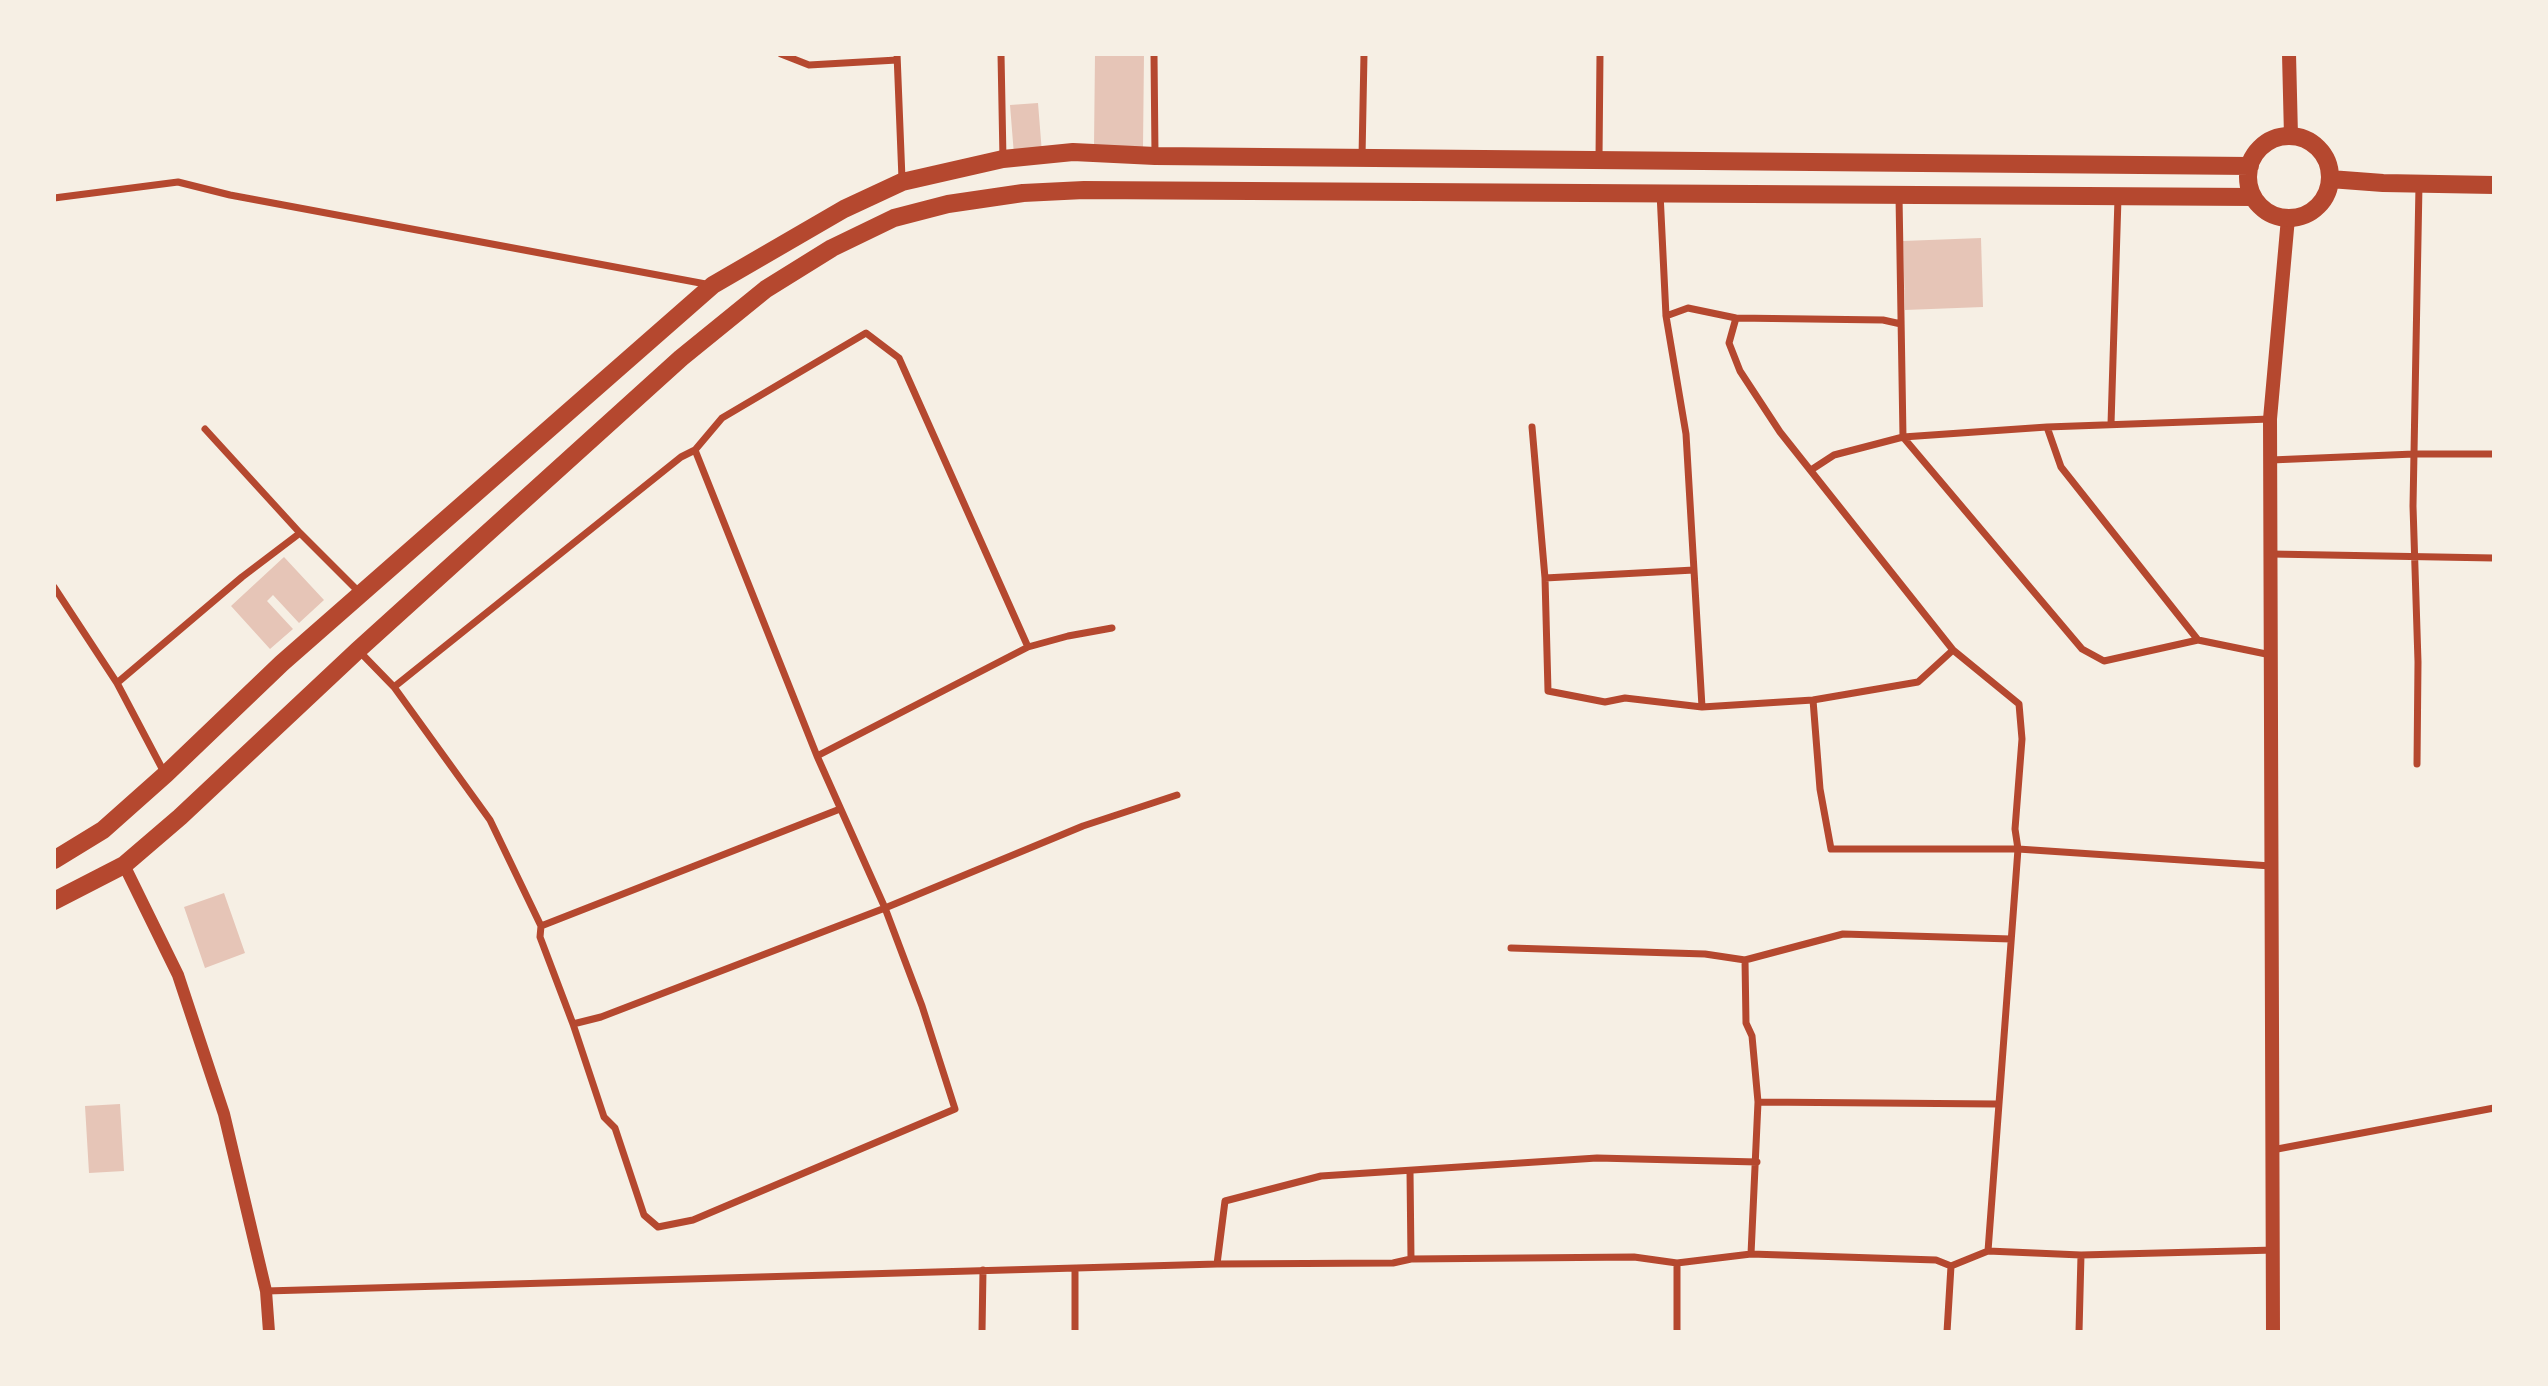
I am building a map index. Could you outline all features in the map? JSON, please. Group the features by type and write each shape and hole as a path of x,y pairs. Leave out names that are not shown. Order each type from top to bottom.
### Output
{"main road":[{"path":"2288,54 2291,136"},
{"path":"2291,136 2311,142 2319,149 2329,168 2328,189 2317,207 2298,217 2288,218 2267,212 2253,197 2248,176 2250,166 2261,148 2280,138 2291,136"},
{"path":"54,860 103,830 282,663 713,285 844,209 902,182 1003,159 1073,152 1155,156 2250,166"},
{"path":"2330,178 2419,184 2494,185"},
{"path":"54,901 124,864 180,817 358,650 681,358 755,298 832,248 894,218 948,204 1023,192 1084,190 2253,197"},
{"path":"2273,1332 2270,419 2288,218"}],"street":[{"path":"781,54 808,65 897,57 902,182"},
{"path":"1001,54 1003,159"},
{"path":"1154,54 1155,156"},
{"path":"1362,157 1364,54"},
{"path":"1599,159 1600,54"},
{"path":"54,198 178,181 230,195 713,285"},
{"path":"2417,764 2414,454 2419,184"},
{"path":"1660,192 1667,316 1686,434 1702,707"},
{"path":"1899,195 1903,437 2082,649 2104,661 2198,640 2271,655"},
{"path":"2111,424 2118,195"},
{"path":"1667,316 1688,308 1736,318 1883,320 1901,324"},
{"path":"1736,318 1729,343 1740,371 1780,432 1953,650 2019,704 2022,739 2015,829 2018,849 1988,1251"},
{"path":"394,687 681,457 695,450 722,418 866,332 899,358 1028,647"},
{"path":"1811,470 1834,455 1903,437 2047,427 2270,419"},
{"path":"1532,427 1545,579 1548,691 1605,702 1625,698 1702,707 1814,699 1918,682 1953,650"},
{"path":"2047,427 2061,467 2198,640"},
{"path":"205,429 300,533 361,593"},
{"path":"358,650 394,687 490,820 541,926 540,937 604,1117 615,1128 644,1215 658,1227 693,1220 955,1109 922,1006 886,908 817,756 695,450"},
{"path":"2270,460 2414,454 2494,454"},
{"path":"117,683 242,576 300,533"},
{"path":"2270,554 2494,558"},
{"path":"1545,579 1694,570"},
{"path":"54,587 117,683 166,774"},
{"path":"817,756 1028,647 1112,628"},
{"path":"1814,699 1820,789 1831,849 2018,849 2271,866"},
{"path":"573,1024 601,1017 886,908 1083,825 1177,795"},
{"path":"541,926 840,809"},
{"path":"124,864 178,975 224,1114 266,1291 269,1332"},
{"path":"1511,948 1705,954 1745,960 1843,934 2011,939"},
{"path":"1745,960 1746,1023 1752,1036 1758,1102 1751,1254"},
{"path":"1758,1102 1997,1104"},
{"path":"2272,1150 2494,1108"},
{"path":"1217,1264 1225,1201 1321,1176 1597,1158 1757,1162"},
{"path":"1410,1171 1411,1259"},
{"path":"266,1291 1217,1264 1393,1263 1411,1259 1634,1257 1677,1263 1751,1254 1936,1260 1951,1266 1988,1251 2081,1255 2274,1251"},
{"path":"2080,1332 2081,1255"},
{"path":"1677,1263 1677,1332"},
{"path":"1947,1332 1951,1266"},
{"path":"1075,1269 1075,1332"},
{"path":"982,1332 983,1270"}],"building":[{"path":"1095,54 1144,54 1143,147 1094,146"},
{"path":"1038,103 1042,153 1014,155 1010,105"},
{"path":"1981,238 1983,307 1905,310 1903,241"},
{"path":"284,557 324,600 299,623 273,595 267,601 293,629 270,649 231,606"},
{"path":"224,893 245,953 205,968 184,907"},
{"path":"120,1104 124,1171 89,1173 85,1106"}]}
